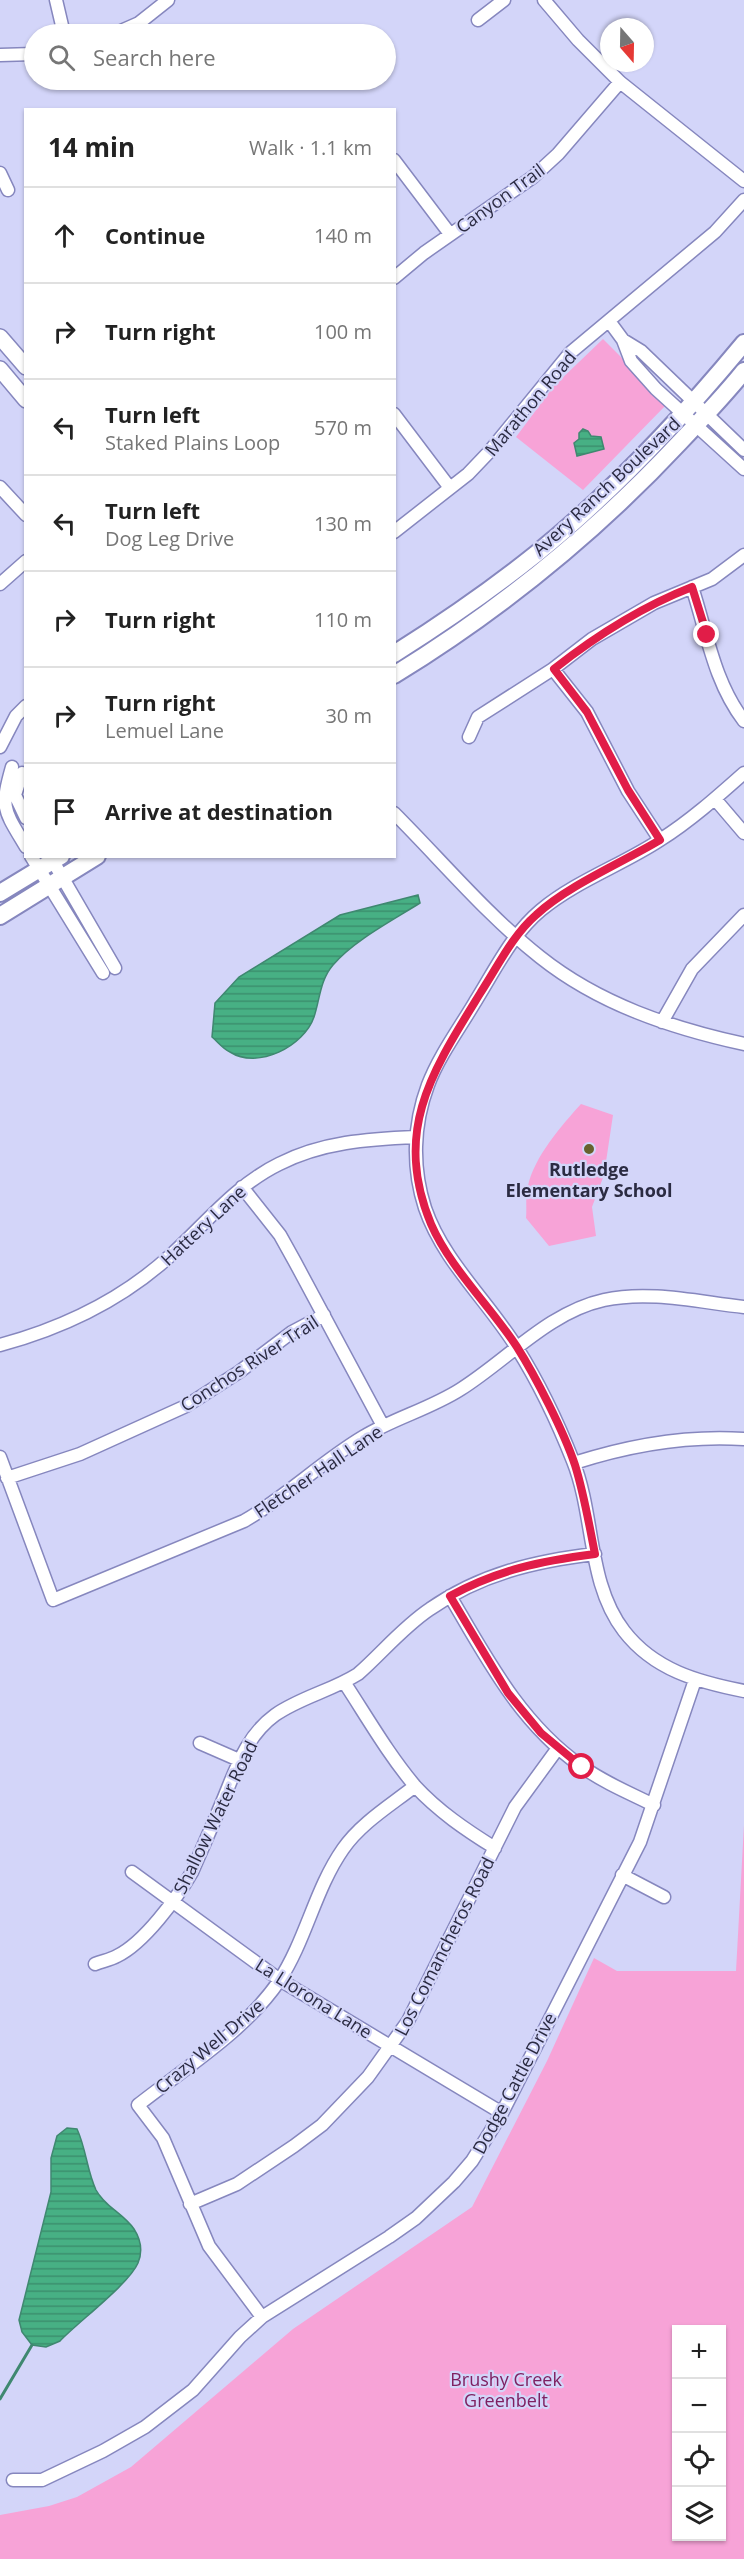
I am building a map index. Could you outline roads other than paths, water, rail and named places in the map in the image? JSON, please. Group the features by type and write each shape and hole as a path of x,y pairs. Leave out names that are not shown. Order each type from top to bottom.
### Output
{"main road":[{"name":"Avery Ranch Boulevard","path":"396,674 507,599 556,561 641,483 695,414 744,343"},
{"name":"Avery Ranch Boulevard","path":"396,653 449,618 536,553 744,371"},
{"path":"0,916 94,858"},
{"path":"0,893 47,860"}],"street":[{"path":"56,0 62,24"},
{"path":"137,24 168,0"},
{"path":"478,20 504,0"},
{"path":"544,0 578,40 620,82 744,181"},
{"path":"0,55 24,54"},
{"name":"Canyon Trail","path":"396,276 450,234 533,177 558,154 620,82"},
{"path":"396,163 450,234"},
{"path":"0,172 8,190"},
{"name":"Marathon Road","path":"396,530 468,474 489,452 570,353 715,232 744,200"},
{"path":"609,321 623,340 631,361 656,389 744,450"},
{"path":"0,337 24,365"},
{"path":"623,340 641,351 744,469"},
{"path":"0,369 24,398"},
{"path":"396,417 450,488"},
{"path":"0,488 24,513"},
{"path":"469,737 478,717 554,669 592,639 654,603 729,568 744,555"},
{"path":"0,584 24,563"},
{"path":"692,587 717,672 734,708 744,721"},
{"path":"554,669 587,712 628,790 660,840"},
{"path":"0,747 15,716 24,708"},
{"path":"15,769 15,795 24,814"},
{"path":"15,769 2,793 3,806 24,843"},
{"path":"744,773 715,799 660,840 553,902 534,917 516,937 434,1072 423,1101 416,1137 421,1193 432,1226 517,1348 574,1463 584,1497 606,1600 626,1633 653,1659 695,1680 744,1691"},
{"path":"715,799 744,833"},
{"path":"396,815 516,937 542,959 583,986 610,1001 662,1022 744,1044"},
{"path":"47,860 56,882 109,970"},
{"path":"662,1022 692,969 744,915"},
{"name":"Hattery Lane","path":"0,1345 63,1324 121,1293 171,1255 242,1187 279,1164 327,1146 353,1141 416,1137"},
{"path":"242,1187 280,1236 383,1426"},
{"name":"Fletcher Hall Lane","path":"7,1478 53,1600 244,1521 271,1505 343,1450 383,1426 440,1402 464,1388 517,1348 581,1308 625,1296 744,1307"},
{"name":"Conchos River Trail","path":"7,1478 80,1454 186,1406 239,1372 292,1332 324,1315"},
{"path":"574,1463 641,1444 706,1437 744,1438"},
{"path":"0,1457 7,1478"},
{"name":"Shallow Water Road","path":"95,1964 117,1957 130,1948 172,1902 192,1872 239,1760 257,1732 274,1716 298,1701 344,1682 379,1655 429,1609 450,1596 495,1574 524,1565 595,1554"},
{"path":"450,1596 508,1693 541,1733 607,1783 654,1805"},
{"name":"Dodge Cattle Drive","path":"13,2480 42,2480 103,2451 145,2427 193,2390 240,2337 262,2317 416,2218 454,2182 472,2161 502,2113 639,1842 654,1805 668,1754 695,1680"},
{"path":"344,1682 392,1756 416,1786 455,1822 495,1848"},
{"path":"200,1743 239,1760"},
{"name":"Los Comancheros Road","path":"190,2204 217,2194 245,2179 322,2125 355,2092 391,2047 429,1980 515,1807 558,1748"},
{"name":"Crazy Well Drive","path":"262,2317 209,2246 163,2138 138,2104 253,2013 280,1980 343,1850 355,1834 416,1786"},
{"name":"La Llorona Lane","path":"132,1872 280,1980 502,2113"},
{"path":"622,1875 664,1897"}],"waterway":[{"path":"0,2399 32,2345"}],"place":[{"name":"Rutledge Elementary School","path":"589,1149"}],"park label":[{"name":"Brushy Creek Greenbelt","path":"506,2389"}]}
